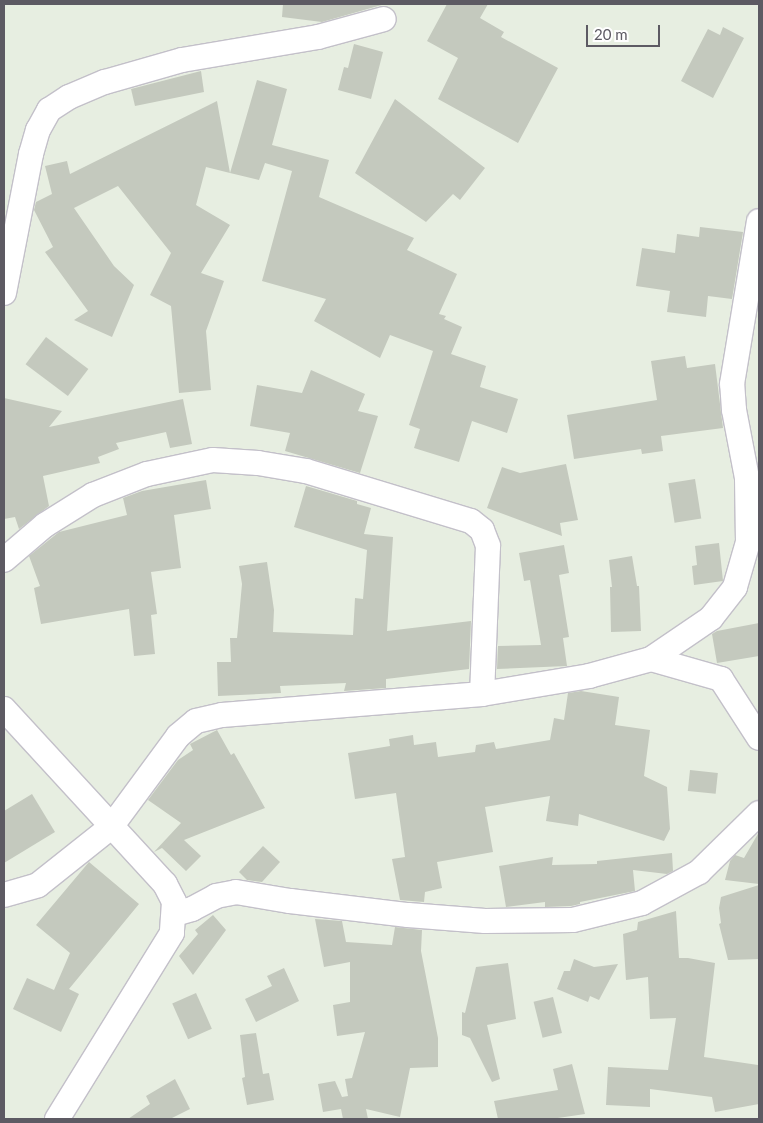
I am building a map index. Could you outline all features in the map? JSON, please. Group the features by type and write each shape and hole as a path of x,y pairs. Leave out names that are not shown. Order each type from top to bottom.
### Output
{"street":[{"path":"4,294 32,154 38,130 49,110 69,97 105,82 182,60 318,37 384,19"},
{"path":"4,895 38,885 111,827 178,736 196,721 222,715 482,694 589,676 651,659 711,618 735,587 748,542 753,475 734,410 732,384 759,221"},
{"path":"4,560 45,525 93,496 147,474 213,460 258,463 306,471 471,521 482,530 488,546 482,694"},
{"path":"651,659 721,679 759,738"},
{"path":"4,709 165,884 174,902 175,914 172,933 57,1119"},
{"path":"175,914 192,909 216,896 236,892 290,901 408,915 485,921 573,920 642,902 699,872 759,813"}],"building":[{"path":"283,4 385,4 322,22 282,17"},
{"path":"447,4 488,4 480,18 504,32 501,37 558,68 518,143 438,99 458,58 427,41"},
{"path":"723,27 744,38 713,98 681,81 708,29 720,35"},
{"path":"354,44 383,52 371,99 338,90 344,67 348,68"},
{"path":"201,71 204,92 135,106 131,89"},
{"path":"257,80 287,89 272,145 329,160 319,197 414,238 407,250 457,274 439,314 446,316 444,319 462,327 451,354 486,366 480,387 518,399 507,433 472,421 459,462 414,448 420,429 409,425 433,351 390,335 380,358 314,321 326,299 262,281 292,171 265,163 259,180 230,173"},
{"path":"395,99 485,168 460,200 453,194 426,222 355,173"},
{"path":"217,101 230,173 206,167 196,205 230,225 201,273 224,281 206,331 211,390 179,393 171,306 150,295 171,253 118,186 74,208 114,266 134,285 112,337 74,320 88,311 45,252 53,247 34,210 36,202 52,194 45,166 67,161 70,174"},
{"path":"700,227 743,232 732,299 708,296 706,317 667,312 670,291 636,286 642,248 675,253 677,234 699,237"},
{"path":"46,337 88,369 68,396 26,364"},
{"path":"685,356 687,368 715,364 723,428 661,436 663,451 642,454 641,449 574,459 567,415 657,400 651,361"},
{"path":"311,370 365,394 358,411 378,416 360,473 285,451 290,433 250,426 257,385 302,393"},
{"path":"4,398 62,411 49,427 183,399 192,444 170,448 166,432 116,443 119,449 98,457 100,463 43,476 49,506 19,529 15,517 4,519"},
{"path":"566,464 578,520 560,523 562,536 487,508 502,467 520,473"},
{"path":"695,479 701,519 675,523 668,483"},
{"path":"206,480 211,509 174,515 181,568 151,572 157,614 151,615 155,654 134,656 129,609 41,624 34,588 40,586 29,556 59,532 127,515 123,498 142,491"},
{"path":"306,486 357,501 357,504 371,508 364,534 393,537 387,631 471,621 469,669 386,679 386,688 344,691 346,683 280,686 281,693 218,696 217,662 231,662 230,638 237,638 242,584 239,566 267,562 274,610 273,632 353,635 355,598 363,599 367,550 294,527"},
{"path":"719,543 723,581 694,585 692,566 697,565 695,546"},
{"path":"564,545 569,573 559,575 569,637 563,638 567,666 497,669 498,646 541,645 530,580 524,581 519,553"},
{"path":"632,556 637,586 639,586 641,631 611,632 610,587 612,587 609,560"},
{"path":"759,623 759,656 717,663 712,634 717,631"},
{"path":"581,691 619,697 615,725 650,730 644,776 667,787 670,829 664,841 579,814 578,826 546,821 550,796 485,807 493,852 437,862 442,888 425,892 424,902 400,900 392,859 405,857 396,793 355,799 348,753 390,746 389,739 413,735 414,745 436,742 438,757 475,752 476,745 494,742 496,749 550,740 554,718 564,720 568,693"},
{"path":"217,730 231,755 234,753 265,808 184,840 201,856 186,871 162,848 154,852 181,823 148,800 178,760 193,750 190,744"},
{"path":"690,770 718,773 716,794 688,791"},
{"path":"32,794 55,832 4,863 4,811"},
{"path":"759,832 759,884 725,880 730,861 735,855 744,858"},
{"path":"263,846 280,862 262,882 247,880 239,872"},
{"path":"672,853 673,871 667,874 633,870 635,891 580,902 580,904 571,906 545,907 545,902 506,907 499,866 553,857 552,865 597,864 597,861"},
{"path":"89,862 139,904 69,989 79,994 61,1032 13,1009 27,978 54,990 70,953 36,925"},
{"path":"759,885 759,959 728,960 719,924 721,923 719,908 721,897"},
{"path":"676,911 679,958 715,963 704,1057 758,1065 759,1104 715,1112 712,1097 650,1089 650,1107 606,1105 608,1067 668,1070 676,1018 650,1019 648,977 626,980 623,934 637,930 638,922"},
{"path":"213,915 226,930 193,975 179,956 198,934 195,930"},
{"path":"315,919 342,921 346,942 392,945 395,927 422,930 421,951 438,1038 438,1067 410,1068 400,1117 366,1109 368,1119 343,1119 341,1109 323,1112 318,1084 335,1081 342,1097 348,1096 345,1079 352,1078 365,1032 337,1036 333,1005 350,1002 350,962 324,967"},
{"path":"574,959 594,967 618,964 599,1000 590,996 588,1002 557,989 564,971 570,971"},
{"path":"508,963 516,1019 487,1025 500,1079 492,1082 470,1038 462,1035 462,1012 465,1013 476,967"},
{"path":"284,968 299,1001 256,1022 245,999 272,986 267,976"},
{"path":"196,993 212,1029 188,1039 172,1004"},
{"path":"553,997 562,1033 543,1038 534,1002"},
{"path":"256,1033 263,1074 269,1073 274,1100 247,1105 242,1078 245,1077 240,1035"},
{"path":"572,1064 585,1114 551,1119 498,1119 494,1101 558,1090 553,1069"},
{"path":"175,1079 190,1109 170,1119 128,1119 150,1104 146,1096"}]}
